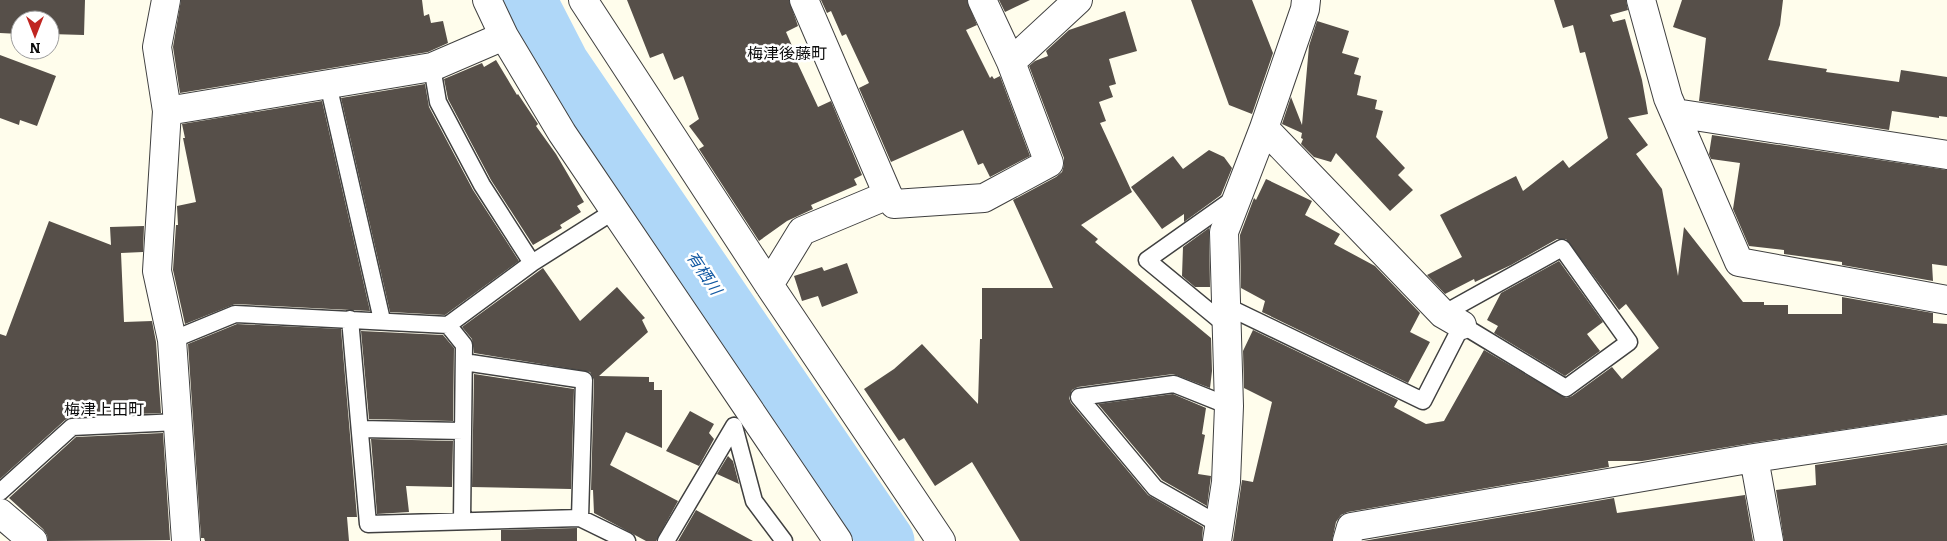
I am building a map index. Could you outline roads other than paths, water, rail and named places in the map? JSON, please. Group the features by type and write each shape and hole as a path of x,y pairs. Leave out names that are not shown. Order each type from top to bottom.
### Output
{"street":[{"path":"166,0 156,47 167,111 157,271 172,340 186,541"},
{"path":"487,0 504,36 562,133 614,211 742,419 838,541"},
{"path":"583,0 769,285 941,541"},
{"path":"804,0 888,195 894,204 984,198 1049,163 1010,62 982,0"},
{"path":"1010,62 1078,0"},
{"path":"1219,533 1226,482 1229,406 1224,232 1264,128 1305,9 1306,0"},
{"path":"1641,0 1668,98 1738,262 1947,300"},
{"path":"167,111 432,67 504,36"},
{"path":"1675,113 1947,155"},
{"path":"1264,128 1452,320"},
{"path":"769,285 802,231 888,195"},
{"path":"1346,541 1351,527 1754,458 1947,429"},
{"path":"1754,458 1769,541"},
{"path":"0,514 33,541"}],"lane":[{"path":"432,67 438,102 482,185 532,263"},
{"path":"328,84 382,320"},
{"path":"1238,195 1147,260 1226,316 1423,401 1452,320 1562,248 1629,342 1566,388 1452,320"},
{"path":"172,340 234,314 382,320 448,325 532,263 614,211"},
{"path":"350,319 368,524 580,518 627,541"},
{"path":"448,325 464,345 462,521"},
{"path":"464,362 584,380 580,518"},
{"path":"1219,533 1155,488 1079,397 1174,384 1229,406"},
{"path":"666,541 742,419"},
{"path":"742,419 754,501 784,541"},
{"path":"0,492 72,427 178,422"},
{"path":"360,429 464,431"}],"waterway":[{"name":"有栖川","path":"529,0 562,64 887,541"}],"district":[{"name":"梅津後藤町","path":"787,53"},
{"name":"梅津上田町","path":"104,409"}]}
